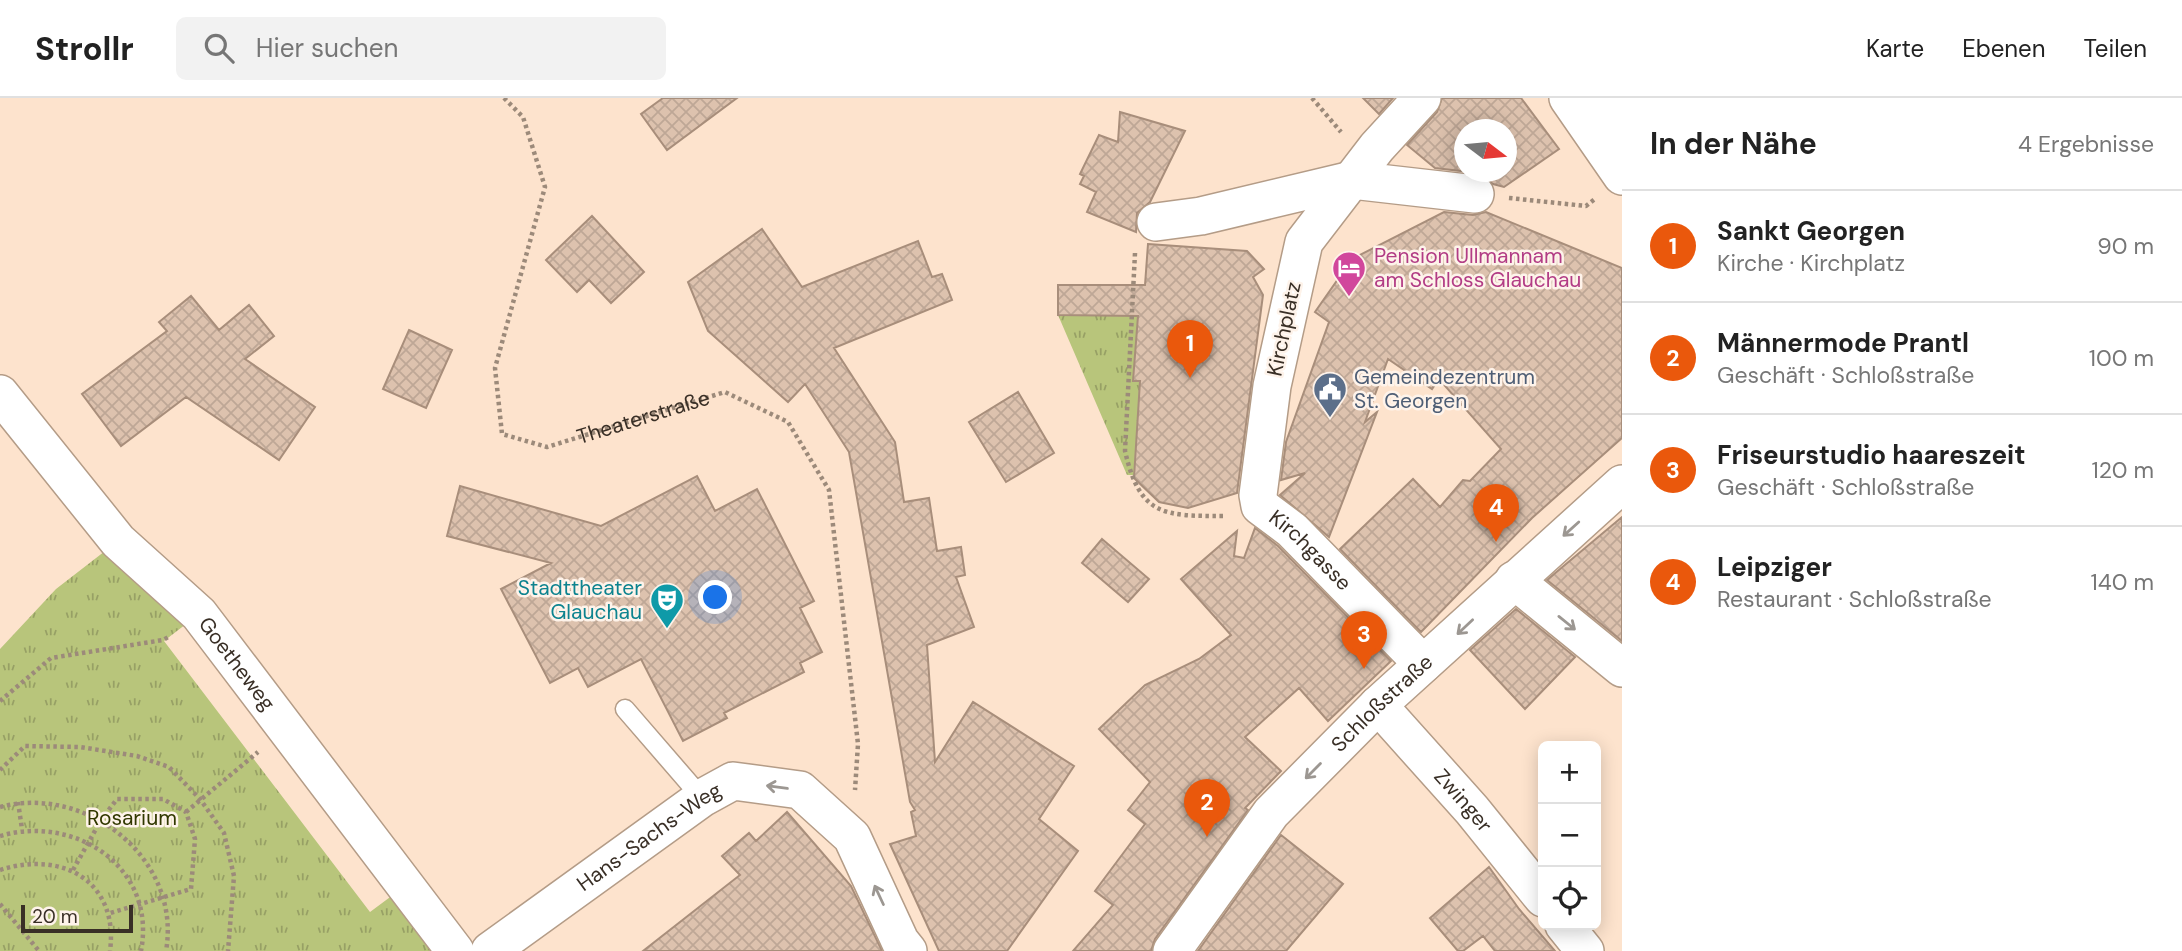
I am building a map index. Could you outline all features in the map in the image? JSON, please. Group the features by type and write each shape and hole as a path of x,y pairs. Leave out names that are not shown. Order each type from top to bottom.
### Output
{"street":[{"name":"Kirchplatz","path":"1259,500 1272,387 1304,242 1422,98"},
{"path":"1568,98 1611,173"},
{"path":"1606,98 1611,173"},
{"path":"1156,222 1201,216 1353,180 1475,194"},
{"name":"Goetheweg","path":"0,394 118,541 199,614 455,951"},
{"name":"Schloßstraße","path":"1172,951 1271,813 1378,705 1418,657 1514,580 1622,484"},
{"name":"Kirchgasse","path":"1259,500 1418,657"},
{"path":"1514,580 1622,668"},
{"name":"Zwinger","path":"1378,705 1472,810 1538,892"},
{"name":"Hans-Sachs-Weg","path":"490,951 702,798 733,781 800,790 852,836"},
{"path":"852,836 900,941 908,951"},
{"path":"1568,930 1585,951"}],"lane":[{"path":"625,709 702,798"}],"path":[{"name":"Theaterstraße","path":"504,98 523,117 545,187 495,368 502,434 547,447 725,392 788,422 829,490 858,744 852,836"},
{"path":"1475,194 1586,205 1611,173"},
{"path":"1156,222 1147,243 1135,253 1125,451 1131,475 1138,492 1171,516 1247,516 1259,500"},
{"path":"0,701 51,658 163,640"},
{"path":"186,812 286,728"},
{"path":"0,770 25,746 80,747 137,756 169,767 200,799 224,832 234,876 228,951"},
{"path":"74,870 101,820 117,799 163,799 186,812 195,839 191,889 110,913"},
{"path":"18,802 22,829"},
{"path":"0,807 18,802 56,806 101,820 137,847 155,872 168,939 166,951"},
{"path":"0,836 22,829 50,830 90,843 118,863 138,905 144,939 141,951"},
{"path":"0,870 24,862 46,863 74,870 94,886 110,913 110,951"},
{"path":"0,904 39,951"}],"green space":[{"path":"1058,315 1144,315 1134,475 1127,475"},
{"name":"Rosarium","path":"118,541 199,614 164,641 370,912 405,886 455,951 0,951 0,649 56,589"}],"building":[{"path":"663,98 737,98 667,150 641,114"},
{"path":"1363,98 1393,98 1379,114"},
{"path":"1442,98 1521,98 1559,149 1517,178 1517,119 1454,119 1454,170 1435,168 1407,145 1437,112"},
{"path":"1120,112 1185,131 1150,202 1137,213 1136,232 1087,212 1096,192 1080,184 1084,176 1080,174 1099,135 1118,142"},
{"path":"1490,182 1511,182 1504,187"},
{"path":"1444,212 1473,215 1486,212 1622,268 1622,438 1532,518 1421,632 1340,549 1413,479 1440,507 1463,480 1470,481 1501,449 1439,379 1432,389 1388,359 1365,422 1377,412 1329,537 1280,495 1305,473 1281,480 1286,442 1329,322 1315,312 1352,259"},
{"path":"592,216 644,272 611,303 589,280 577,292 546,260"},
{"path":"762,229 802,287 918,241 932,277 942,274 952,300 834,348 895,442 904,502 929,498 937,551 961,547 965,575 956,577 974,627 927,645 935,762 973,702 1074,766 1039,819 1078,851 1007,951 939,951 890,844 916,836 911,812 915,810 910,802 849,452 805,384 788,402 708,331 688,282"},
{"path":"1148,244 1247,251 1264,269 1253,277 1263,295 1237,493 1188,508 1159,502 1134,478 1140,381 1133,381 1138,316 1058,315 1058,285 1145,285"},
{"path":"191,296 219,330 249,305 274,336 245,359 315,407 279,460 186,397 121,446 82,394 167,331 159,322"},
{"path":"409,330 452,350 426,408 383,389"},
{"path":"1018,392 1054,453 1006,482 969,422"},
{"name":"Stadttheater Glauchau","path":"697,476 715,511 757,489 814,601 800,608 822,652 800,663 804,672 724,713 727,718 683,741 641,659 588,687 578,668 550,683 501,589 551,563 447,536 460,486 601,526"},
{"path":"1622,517 1622,641 1547,580"},
{"path":"1255,528 1278,546 1391,661 1328,721 1299,688 1245,737 1281,771 1245,808 1248,810 1155,939 1151,951 1073,951 1113,905 1095,891 1145,824 1128,810 1150,782 1099,729 1145,685 1199,659 1231,635 1181,579 1237,531 1234,556 1244,558"},
{"path":"1102,539 1149,579 1128,602 1082,563"},
{"path":"1516,609 1575,657 1525,709 1470,650"},
{"path":"787,812 851,886 882,951 643,951 740,875 722,856 749,833 756,841"},
{"path":"1281,835 1343,884 1286,951 1198,951"},
{"path":"1489,867 1519,909 1555,951 1495,951 1483,936 1463,951 1458,951 1430,918"}],"place":[{"name":"Pension Ullmannam am Schloss Glauchau","path":"1349,298"},
{"name":"Sankt Georgen","path":"1190,378"},
{"name":"Gemeindezentrum St. Georgen","path":"1330,419"},
{"name":"Leipziger","path":"1496,542"},
{"name":"Stadttheater Glauchau","path":"667,630"},
{"name":"Friseurstudio haareszeit","path":"1364,669"},
{"name":"Männermode Prantl","path":"1207,837"}]}
